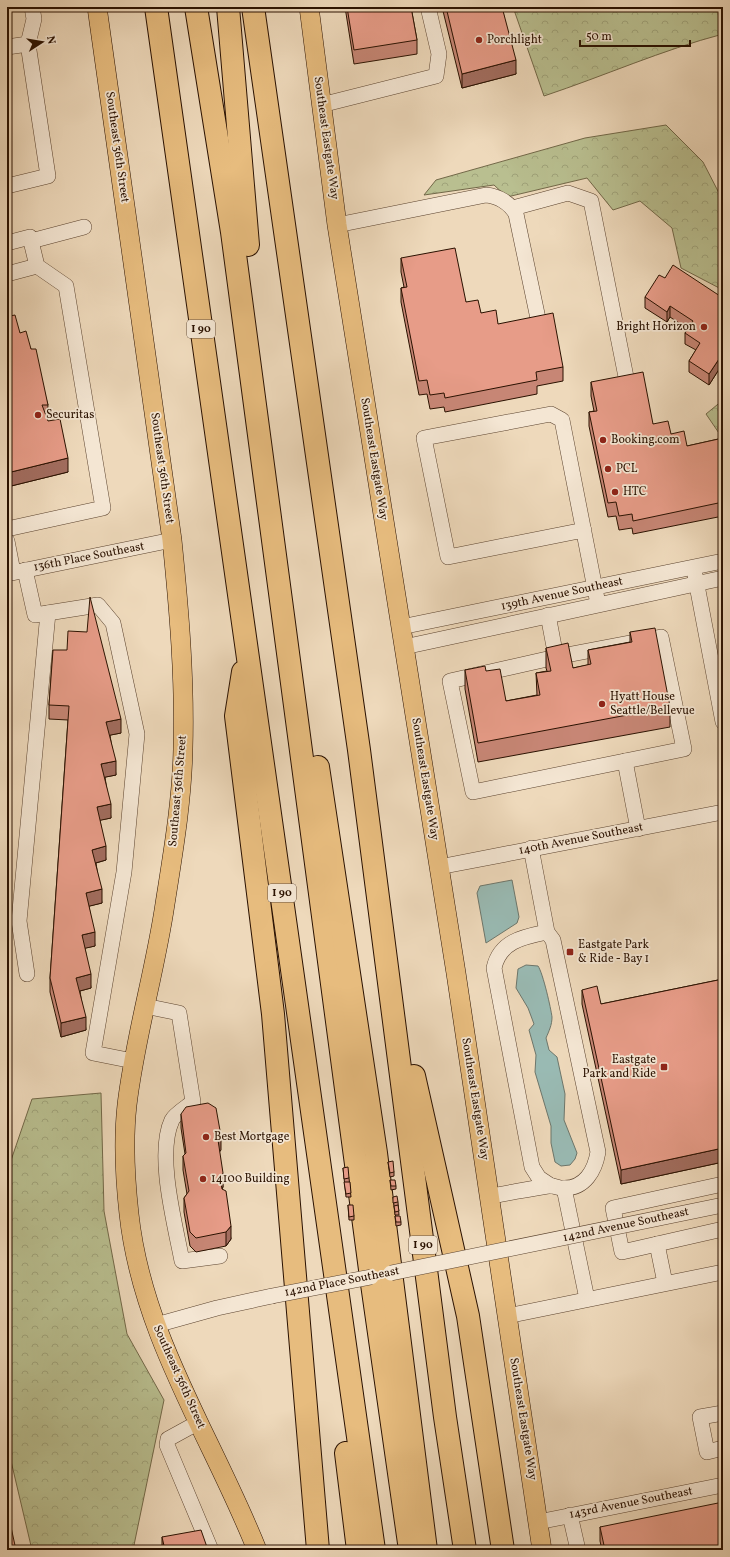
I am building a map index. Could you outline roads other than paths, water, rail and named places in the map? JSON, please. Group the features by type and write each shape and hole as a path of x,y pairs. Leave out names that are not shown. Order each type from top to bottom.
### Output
{"highway":[{"name":"I 90","path":"156,7 374,1550"},
{"path":"196,7 232,232 305,785 366,1154"},
{"path":"228,7 245,222 269,417 318,773 387,1323 410,1550"},
{"name":"I 90","path":"253,7 316,439 384,940 445,1418 464,1550"},
{"path":"247,651 236,716 273,1014 318,1550"},
{"path":"384,940 468,1316 504,1550"},
{"path":"316,1135 349,1483 358,1550"},
{"path":"387,1323 426,1550"}],"main road":[{"name":"Southeast 36th Street","path":"97,7 172,540 179,610 183,676 183,751 175,836 165,909 133,1061 127,1108 125,1168 129,1217 138,1272 156,1325 170,1361 240,1508 257,1550"},
{"name":"Southeast Eastgate Way","path":"309,7 338,226 490,1196 542,1550"}],"street":[{"path":"7,186 48,176 28,44 34,19 32,7"},
{"path":"321,105 436,76 439,54 428,7"},
{"path":"7,48 28,44"},
{"path":"513,208 568,193 591,201 627,382"},
{"path":"338,226 486,196 499,198 513,208 516,214 540,328"},
{"path":"31,242 84,227"},
{"path":"7,243 30,237 37,266 66,286 103,508 7,529"},
{"path":"7,274 37,266"},
{"path":"584,530 448,557 424,438 551,414 562,420 584,530 598,604"},
{"name":"136th Place Southeast","path":"15,572 172,540"},
{"path":"7,541 15,572 35,615 98,606 113,623 137,734 124,872 93,1053 133,1061"},
{"name":"139th Avenue Southeast","path":"401,627 723,561"},
{"path":"693,566 723,722"},
{"name":"139th Avenue Southeast","path":"404,647 723,578"},
{"path":"27,974 19,921 48,613"},
{"path":"548,615 556,657"},
{"path":"661,637 684,748 625,761 473,792 450,681 556,657 661,637"},
{"path":"625,761 638,829"},
{"name":"140th Avenue Southeast","path":"439,867 723,812"},
{"path":"490,1196 577,1185 589,1177 596,1166 598,1152 553,940 547,932 531,848"},
{"path":"547,932 528,936 511,942 499,953 494,968 532,1167 539,1178 557,1187 587,1299"},
{"path":"145,1006 179,1013 193,1102 172,1120 165,1150 171,1206 182,1261 220,1256"},
{"path":"723,1184 613,1208 622,1252 723,1229"},
{"name":"142nd Avenue Southeast","path":"530,1244 723,1205"},
{"name":"142nd Place Southeast","path":"156,1325 217,1308 272,1296 530,1244"},
{"path":"657,1244 665,1283"},
{"path":"507,1316 723,1272"},
{"path":"723,1412 700,1417 707,1452 723,1448"},
{"path":"200,1422 168,1439 167,1445 211,1550"},
{"name":"143rd Avenue Southeast","path":"538,1522 723,1485"},
{"path":"570,1515 578,1550"}],"water":[{"path":"512,880 519,917 517,923 486,943 477,893 480,886"},
{"path":"526,965 538,966 550,1007 552,1020 546,1038 549,1050 557,1057 565,1094 564,1120 577,1153 575,1159 570,1165 561,1166 555,1162 551,1143 551,1126 535,1072 536,1055 529,1030 534,1024 528,1008 516,988 518,969"}],"place":[{"name":"Porchlight","path":"479,40"},
{"name":"Bright Horizon","path":"704,327"},
{"name":"Securitas","path":"38,415"},
{"name":"Booking.com","path":"603,440"},
{"name":"PCL","path":"608,469"},
{"name":"HTC","path":"615,492"},
{"name":"Hyatt House Seattle/Bellevue","path":"602,704"},
{"name":"Eastgate Park & Ride - Bay 1","path":"570,952"},
{"name":"Eastgate Park and Ride","path":"664,1067"},
{"name":"Best Mortgage","path":"206,1137"},
{"name":"14100 Building","path":"203,1179"}]}
